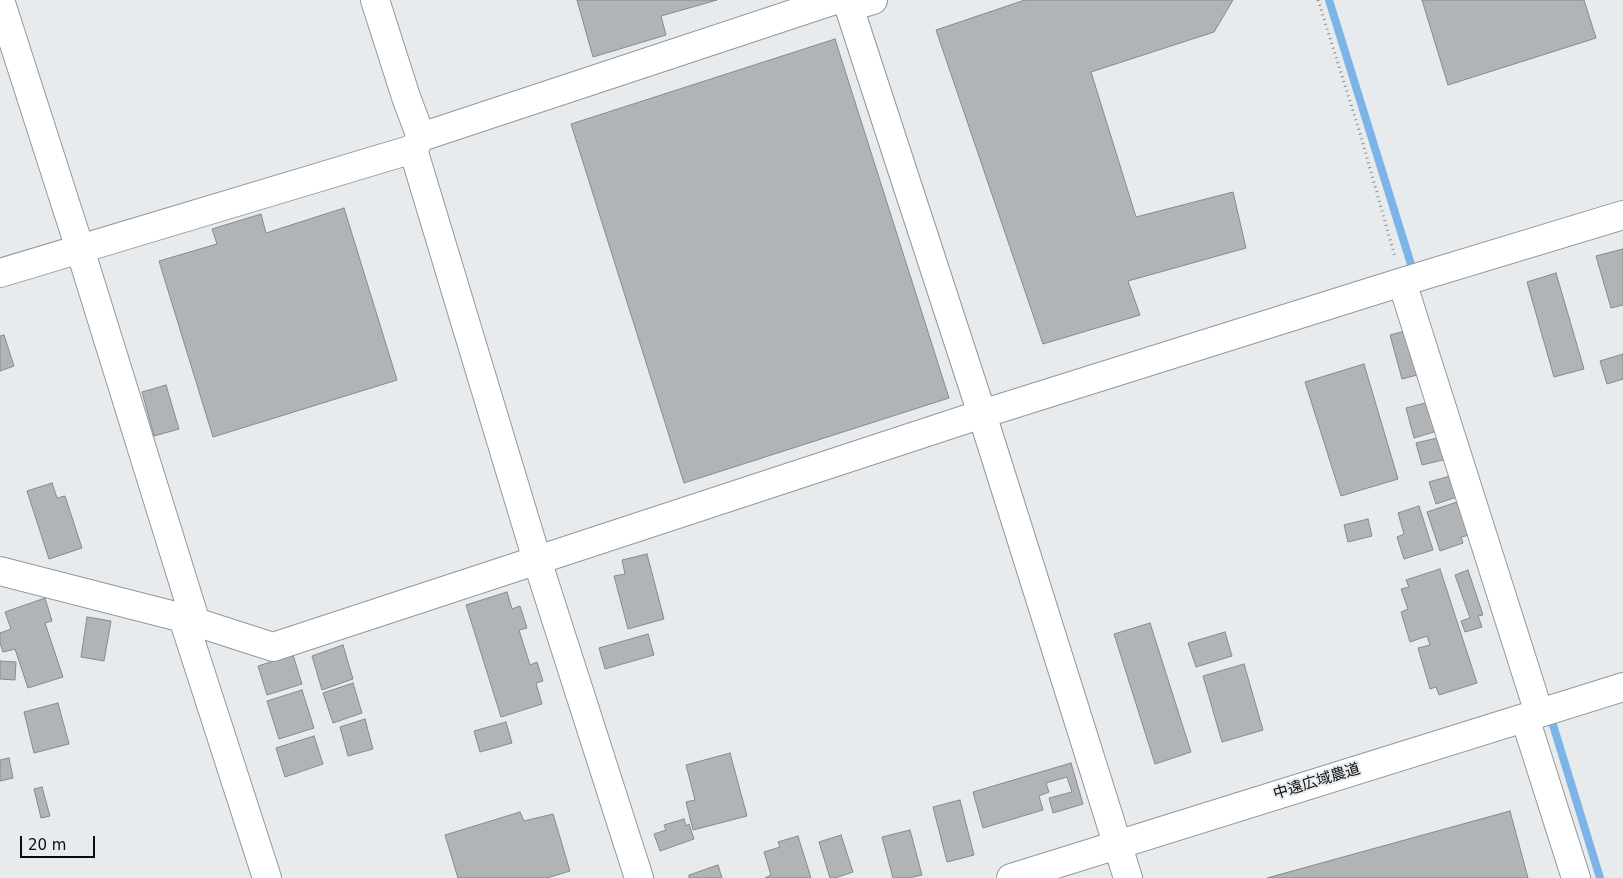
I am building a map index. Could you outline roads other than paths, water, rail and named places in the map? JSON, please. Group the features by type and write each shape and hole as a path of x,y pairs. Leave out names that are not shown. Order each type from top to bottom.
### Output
{"street":[{"path":"0,0 80,249 267,878"},
{"path":"375,0 406,97 417,143 537,560 638,878"},
{"path":"0,273 417,143 851,2 1128,878"},
{"path":"0,571 190,620 273,646 982,414 1402,282 1623,215"},
{"path":"1402,282 1532,716 1576,878"},
{"name":"中遠広域農道","path":"1011,878 1623,687"}],"waterway":[{"path":"1329,0 1414,274"},
{"path":"1550,715 1600,878"}]}
